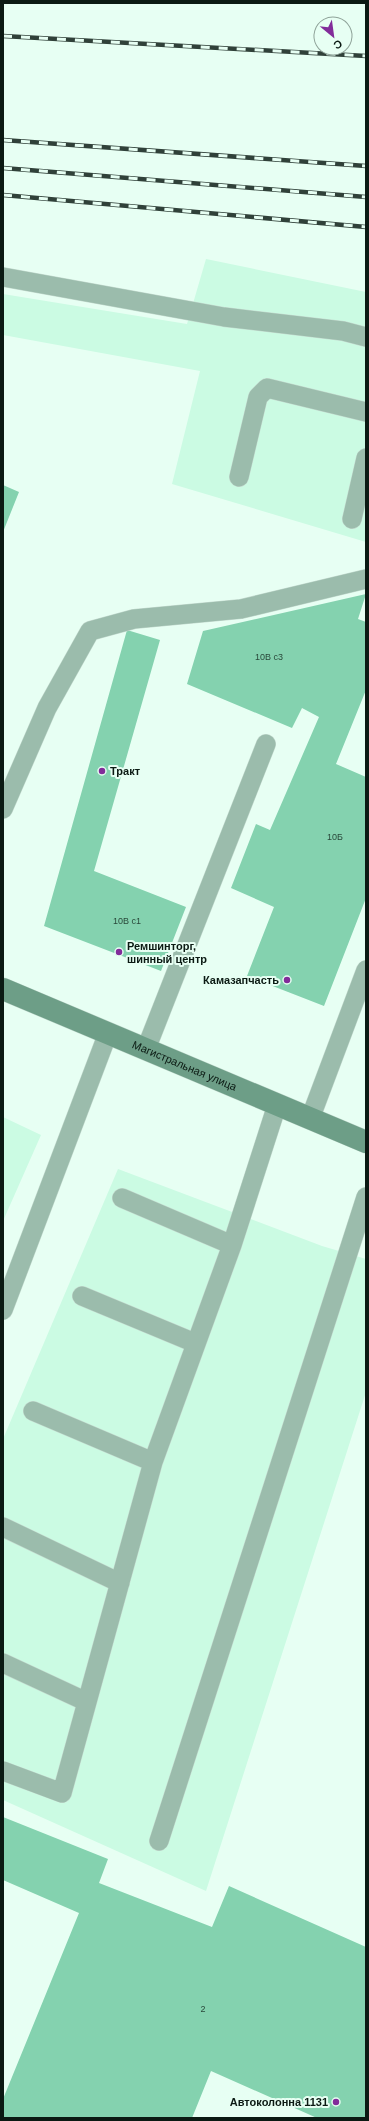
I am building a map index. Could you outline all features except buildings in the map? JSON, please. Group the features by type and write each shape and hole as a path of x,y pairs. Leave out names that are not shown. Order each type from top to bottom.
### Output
{"street":[{"name":"Магистральная улица","path":"3,989 366,1142"}],"lane":[{"path":"3,277 224,317 343,331 366,338"},
{"path":"239,477 258,397 267,388 366,412"},
{"path":"352,519 366,458"},
{"path":"3,809 47,708 90,631 134,620 241,609 366,579"},
{"path":"146,1049 266,744"},
{"path":"310,1119 366,970"},
{"path":"3,1310 108,1033"},
{"path":"3,1771 62,1793 153,1462 195,1343 232,1245 277,1105"},
{"path":"160,1841 366,1197"},
{"path":"122,1198 232,1245"},
{"path":"82,1296 195,1343"},
{"path":"33,1411 153,1462"},
{"path":"3,1527 120,1584"},
{"path":"3,1662 87,1702"}],"shaded area":[{"path":"206,259 366,292 366,542 172,484 200,371 3,335 3,294 187,324"},
{"path":"3,1117 41,1135 3,1221"},
{"path":"118,1169 322,1246 366,1259 366,1392 206,1891 3,1800 3,1439"}],"railway":[{"path":"3,36 366,56"},
{"path":"3,140 366,166"},
{"path":"3,168 366,197"},
{"path":"3,195 366,227"}],"place":[{"name":"Тракт","path":"102,771"},
{"name":"Ремшинторг, шинный центр","path":"119,952"},
{"name":"Камазапчасть","path":"287,980"},
{"name":"Автоколонна 1131","path":"336,2102"}]}
